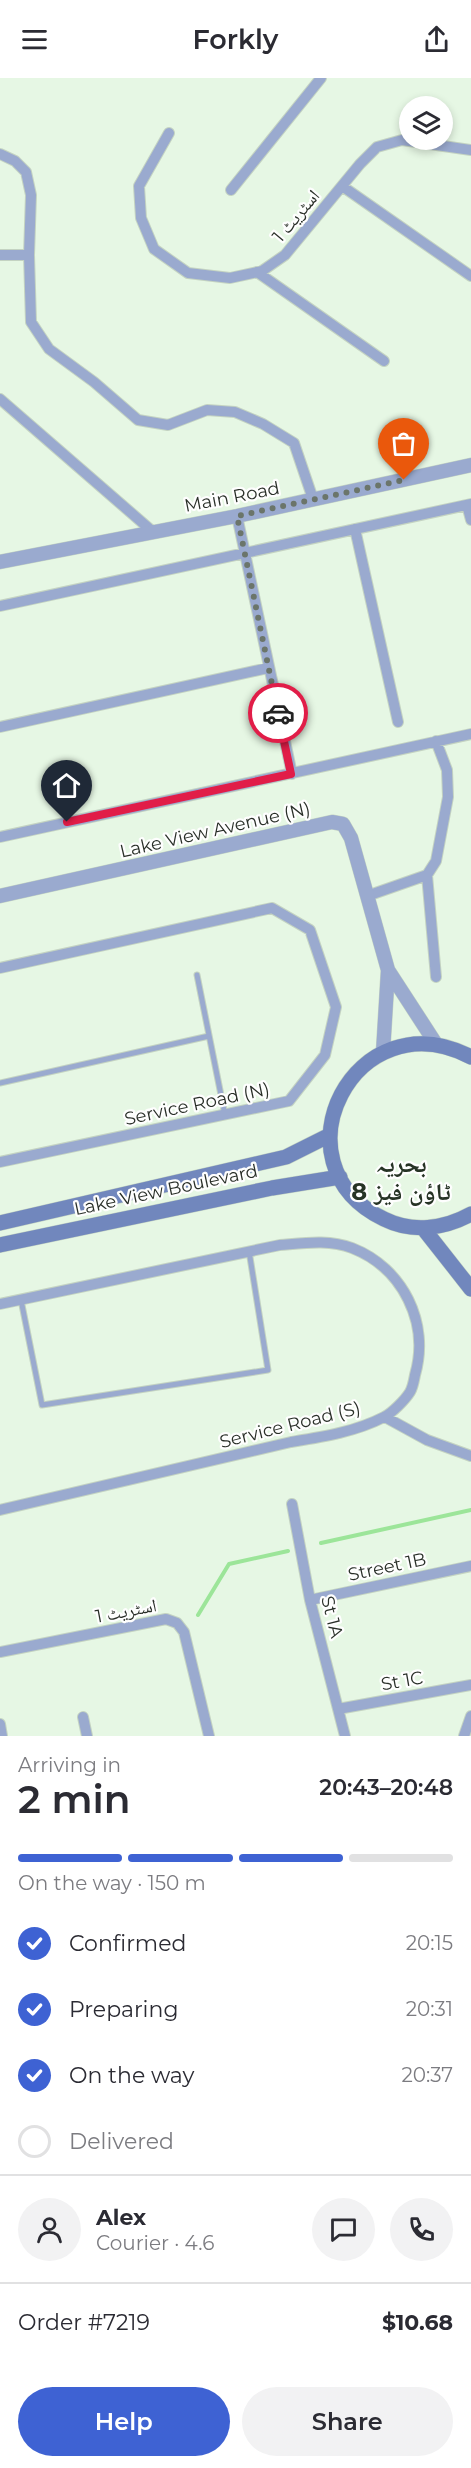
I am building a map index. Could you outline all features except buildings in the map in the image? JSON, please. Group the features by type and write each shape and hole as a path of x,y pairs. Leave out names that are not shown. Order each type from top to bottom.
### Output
{"main road":[{"path":"471,1057 436,1044 418,1043 384,1052 355,1072 345,1086 336,1101 330,1135 331,1150 340,1177 349,1192 374,1214 406,1227 423,1228 455,1222 471,1214"},
{"name":"Lake View Boulevard","path":"0,1223 285,1157 330,1135"},
{"name":"Lake View Boulevard","path":"0,1245 272,1188 340,1177"},
{"path":"423,1228 471,1289"}],"street":[{"path":"231,190 321,78"},
{"name":"اسٹریٹ 1","path":"169,133 139,186 141,218 154,249 188,273 230,278 257,272 285,255 342,186 378,147 402,140 471,150"},
{"path":"0,154 15,161 26,172 31,195 29,255 31,322 49,349 94,382 138,420 168,425 207,410 235,412 263,424 294,443 313,499"},
{"path":"342,186 471,276"},
{"path":"0,255 29,255"},
{"path":"257,272 384,361"},
{"path":"0,399 152,531"},
{"name":"Main Road","path":"0,562 237,516 471,465"},
{"path":"0,606 469,504 471,520"},
{"path":"237,516 291,774"},
{"path":"355,529 398,722"},
{"path":"0,727 268,668"},
{"path":"0,837 471,734"},
{"path":"436,741 447,770 448,797 436,861 427,875 436,977"},
{"name":"Lake View Avenue (N)","path":"0,896 332,822 343,824 351,838 367,896"},
{"path":"427,875 367,896 388,970 436,1044"},
{"name":"Service Road (N)","path":"0,968 272,908 310,930 336,1007 325,1055 289,1101 0,1162"},
{"path":"384,1052 388,970"},
{"name":"Service Road (S)","path":"0,1304 280,1245 322,1242 352,1248 386,1268 408,1295 418,1322 420,1356 410,1392 386,1417 337,1434 291,1442 0,1510"},
{"path":"386,1417 427,1440 471,1456"},
{"name":"St 1A","path":"292,1504 310,1600 345,1736"},
{"name":"Street 1B","path":"310,1600 471,1566"},
{"name":"اسٹریٹ 1","path":"0,1652 166,1619 177,1623 184,1632 209,1736"},
{"name":"St 1C","path":"338,1709 471,1685"},
{"path":"464,1736 471,1716"},
{"path":"83,1717 87,1736"},
{"path":"0,1724 2,1736"}],"lane":[{"path":"197,975 225,1115"},
{"path":"0,1083 209,1036"},
{"path":"21,1300 42,1405 268,1370 249,1251"}],"waterway":[{"path":"321,1543 471,1510"},
{"path":"198,1615 229,1564 288,1551"}],"way so far":[{"path":"278,713 237,516 404,480"}],"district":[{"name":"بحریہ ٹاؤن فیز 8","path":"401,1178"}],"route":[{"path":"67,822 291,774 278,713"}]}
